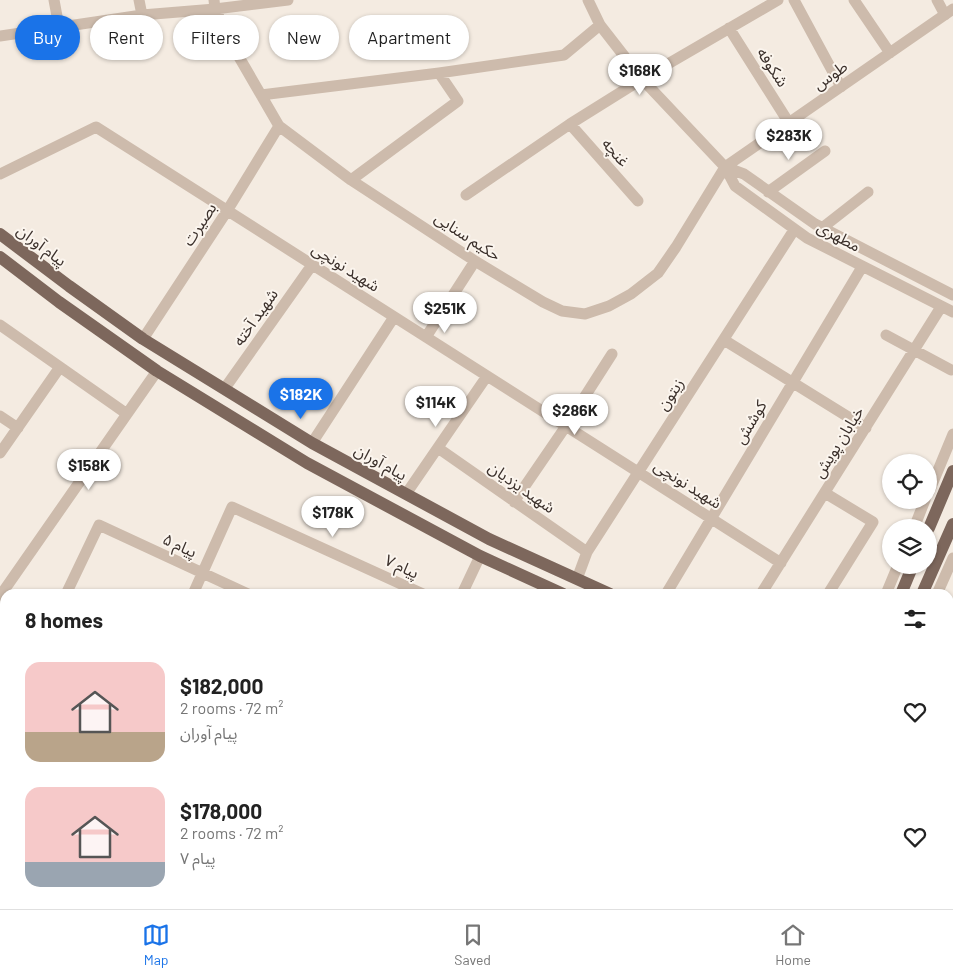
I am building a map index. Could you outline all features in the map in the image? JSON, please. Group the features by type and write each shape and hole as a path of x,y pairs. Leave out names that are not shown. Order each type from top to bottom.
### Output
{"main road":[{"name":"پیام آوران","path":"0,234 144,339 312,443 489,539 600,589"},
{"path":"0,257 59,302 157,371 307,464 480,556 552,589"},
{"path":"261,435 272,418"},
{"path":"933,519 953,471"},
{"path":"924,589 953,524"},
{"path":"903,589 909,574"}],"street":[{"path":"54,0 57,15"},
{"path":"138,0 142,14"},
{"path":"80,24 215,4 288,0"},
{"name":"مطهری","path":"588,0 600,25 642,79 726,167 735,186 794,230 862,267 953,312"},
{"path":"466,195 570,124 642,79 778,0"},
{"path":"794,0 841,87"},
{"path":"854,0 890,53"},
{"path":"937,0 949,12"},
{"name":"حکیم سنایی","path":"215,4 239,57 279,126 351,180 542,302 562,311 585,314 609,306 631,294 658,273 726,167"},
{"name":"طوس","path":"726,167 949,12"},
{"path":"261,95 564,55 600,25"},
{"name":"شکوفه","path":"729,28 790,123"},
{"path":"0,36 15,34"},
{"path":"351,180 458,101 439,73"},
{"name":"غنچه","path":"570,124 638,201"},
{"name":"بصیرت","path":"144,339 227,211 279,126"},
{"name":"شهید نونچی","path":"0,174 96,127 781,563"},
{"path":"768,192 825,151"},
{"name":"مطهری","path":"726,167 744,174 803,217 822,228 953,295"},
{"path":"822,228 868,192"},
{"name":"زیتون","path":"577,578 588,552 794,230"},
{"path":"426,337 475,260"},
{"name":"شهید آخته","path":"225,388 312,265"},
{"name":"کوشش","path":"669,589 862,267"},
{"name":"خیابان پویش","path":"764,589 941,307"},
{"path":"312,443 394,317"},
{"path":"0,325 128,414"},
{"path":"886,335 951,370"},
{"path":"724,340 866,428"},
{"path":"514,502 612,354"},
{"path":"0,453 60,367"},
{"path":"5,589 157,371"},
{"path":"406,494 487,376"},
{"path":"0,416 18,428"},
{"path":"937,473 953,434"},
{"name":"شهید یزدیان","path":"438,448 588,552"},
{"path":"825,493 873,522 831,589"},
{"name":"پیام ۷","path":"203,573 232,506 412,589"},
{"name":"پیام ۵","path":"71,589 99,525 237,589"},
{"path":"464,589 480,556"},
{"path":"939,589 953,558"},
{"path":"195,589 203,573"},
{"path":"888,589 894,574"}]}
